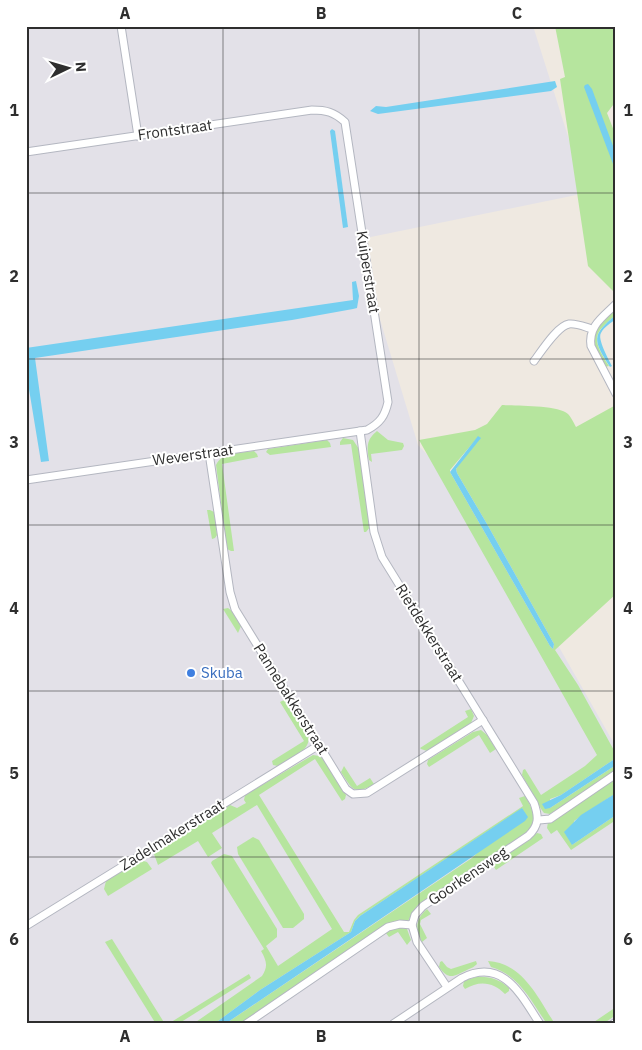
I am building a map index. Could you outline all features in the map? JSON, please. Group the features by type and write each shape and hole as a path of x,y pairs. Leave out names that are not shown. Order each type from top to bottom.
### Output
{"street":[{"path":"121,26 138,136"},
{"name":"Frontstraat","path":"26,152 312,110 325,110"},
{"name":"Kuiperstraat","path":"325,110 336,114 345,122 387,391 386,410 382,419 375,426 360,431"},
{"path":"616,304 592,329 590,338 591,346 616,394"},
{"path":"534,361 559,329 565,325 579,325 592,329"},
{"name":"Weverstraat","path":"26,480 360,431"},
{"name":"Rietdekkerstraat","path":"360,431 374,532 382,557 534,803 539,820"},
{"name":"Pannebakkerstraat","path":"209,453 230,592 235,608 346,789 353,794 367,793 483,720"},
{"name":"Zadelmakerstraat","path":"26,926 319,744"},
{"name":"Goorkensweg","path":"412,925 416,915 423,906 528,836 535,829 539,820 550,818 616,774"},
{"path":"246,1024 388,927 400,924 412,925 417,942 448,987"},
{"path":"393,1024 472,973 487,972 502,976 513,984 540,1024"}],"shaded area":[{"path":"26,26 533,26 586,193 356,240 418,445 482,512 616,747 616,760 552,808 554,814 616,818 616,1024 26,1024"}],"green space":[{"path":"555,26 592,26 593,29 595,26 616,26 616,101 607,113 616,136 616,294 588,266 560,79 565,77"},
{"path":"612,311 616,315 602,327 597,338 597,343 609,366 605,367 596,349 594,337 599,326"},
{"path":"502,405 546,407 563,411 569,415 576,427 614,406 616,409 616,594 555,650 578,685 616,754 616,758 561,795 550,799 550,808 616,765 616,771 550,814 544,813 541,809 522,775 523,770 525,769 541,795 585,766 597,755 419,440 475,430 487,424","holes":["478,437 456,469 554,644 553,649 450,472"]},
{"path":"377,431 388,440 403,443 404,446 402,450 371,454 372,462 369,460 368,444"},
{"path":"343,438 353,440 359,449 370,527 366,532 364,532 351,444 340,445"},
{"path":"327,440 331,447 270,455 266,452 268,449"},
{"path":"254,451 258,457 222,464 234,551 231,551 227,549 216,465 227,455"},
{"path":"207,510 214,512 217,535 212,539"},
{"path":"228,608 241,626 238,633 223,609"},
{"path":"286,699 308,734 309,740 304,750 278,766 273,765 272,761 304,741 280,702"},
{"path":"471,709 474,716 471,723 427,751 420,748 468,717 465,711"},
{"path":"481,730 487,735 496,749 490,753 479,735 429,767 427,764 428,760 473,732"},
{"path":"313,755 319,756 324,760 346,795 345,799 342,801 315,759 259,795 344,932 349,932 358,915 523,806 519,798 525,796 528,801 533,814 532,823 527,832 419,904 408,921 385,927 240,1024 225,1024 472,858 523,808 360,916 355,921 351,932 260,990 214,1024 193,1024 262,976 266,967 266,961 261,951 264,949 211,863 212,861 224,854 232,856 277,929 277,937 266,946 278,966 332,929 257,805 212,833 222,848 208,857 198,841 158,865 154,854 230,805 237,808 246,803 244,800 245,795"},
{"path":"344,766 357,786 370,778 374,784 362,790 354,789 341,772"},
{"path":"616,778 616,793 574,821 572,845 616,815 616,820 571,850 557,830 551,834 547,828 548,822"},
{"path":"537,833 541,834 543,838 496,870 494,867 495,863"},
{"path":"253,837 259,840 304,914 304,919 293,928 283,928 238,854 237,847"},
{"path":"140,860 147,862 152,869 108,896 104,889 106,881"},
{"path":"427,909 431,914 421,920 420,924 427,938 422,942 419,938 417,924 420,916"},
{"path":"396,927 407,929 411,940 407,945 398,932 389,937 385,932"},
{"path":"112,939 165,1024 156,1024 105,942"},
{"path":"442,961 451,969 476,961 477,964 459,974 449,976 439,967"},
{"path":"488,961 500,963 520,975 536,993 555,1024 547,1024 517,982 501,971 491,967"},
{"path":"249,974 251,978 178,1024 168,1024"},
{"path":"476,977 498,980 509,988 509,991 505,994 496,987 481,983 465,989 463,986 464,981"},
{"path":"616,1007 616,1015 603,1024 591,1024"}],"water":[{"path":"555,81 557,87 551,91 378,114 370,111 376,106 386,107"},
{"path":"588,84 592,89 616,154 616,172 584,87"},
{"path":"332,129 335,131 348,227 343,228 330,131"},
{"path":"356,281 359,296 357,308 353,309 292,320 35,358 49,461 41,462 26,371 26,348 353,300 352,282"},
{"path":"616,315 616,319 604,329 600,336 612,366 610,367 600,350 597,338 602,328"},
{"path":"478,436 481,438 456,469 457,473 554,644 553,649 450,472"},
{"path":"616,758 616,765 550,808 545,809 542,804 561,795"},
{"path":"616,793 616,815 572,845 564,832 581,815"},
{"path":"522,808 528,817 525,821 225,1024 214,1024 260,990 351,932 355,921 360,916"}],"place":[{"name":"Skuba","path":"191,673"}]}
